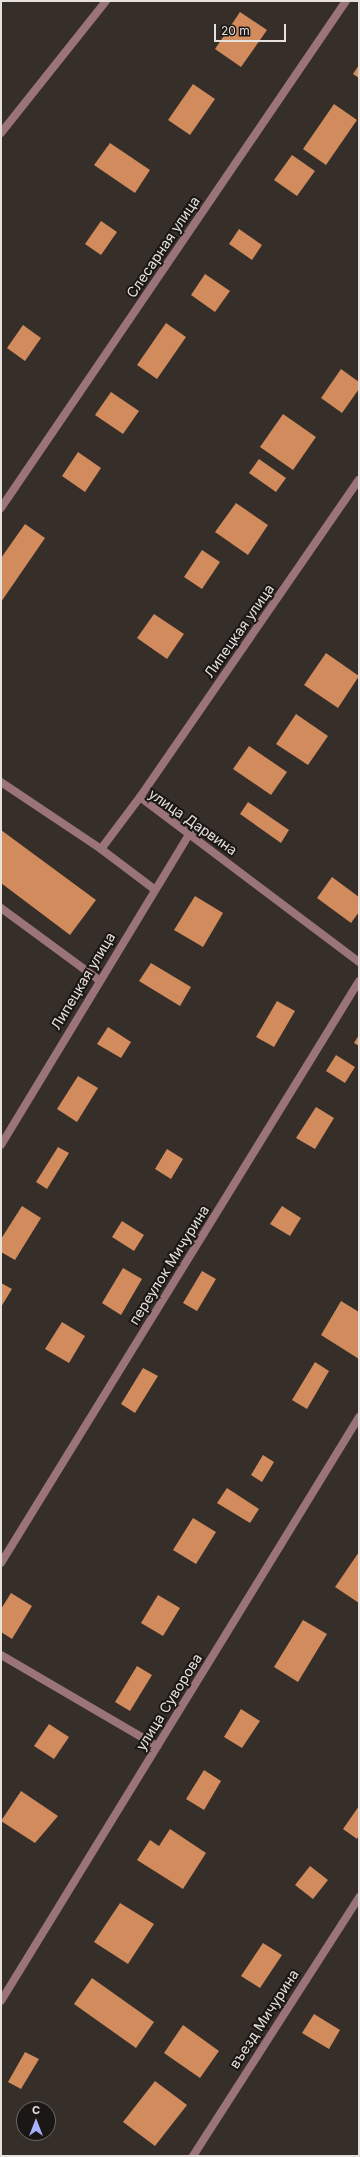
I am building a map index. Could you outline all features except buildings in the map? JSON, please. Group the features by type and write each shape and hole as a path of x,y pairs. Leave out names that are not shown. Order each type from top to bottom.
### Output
{"street":[{"path":"1,133 106,1"},
{"name":"Слесарная улица","path":"1,508 346,1"},
{"name":"Липецкая улица","path":"140,797 359,480"},
{"path":"1,782 101,849 154,889"},
{"name":"улица Дарвина","path":"101,849 140,797 190,833 359,962"},
{"name":"Липецкая улица","path":"1,1145 154,889 190,833"},
{"path":"1,908 99,980"},
{"name":"переулок Мичурина","path":"1,1563 359,982"},
{"name":"улица Суворова","path":"1,2001 359,1417"},
{"path":"1,1655 157,1746"},
{"name":"въезд Мичурина","path":"192,2156 359,1897"}]}
